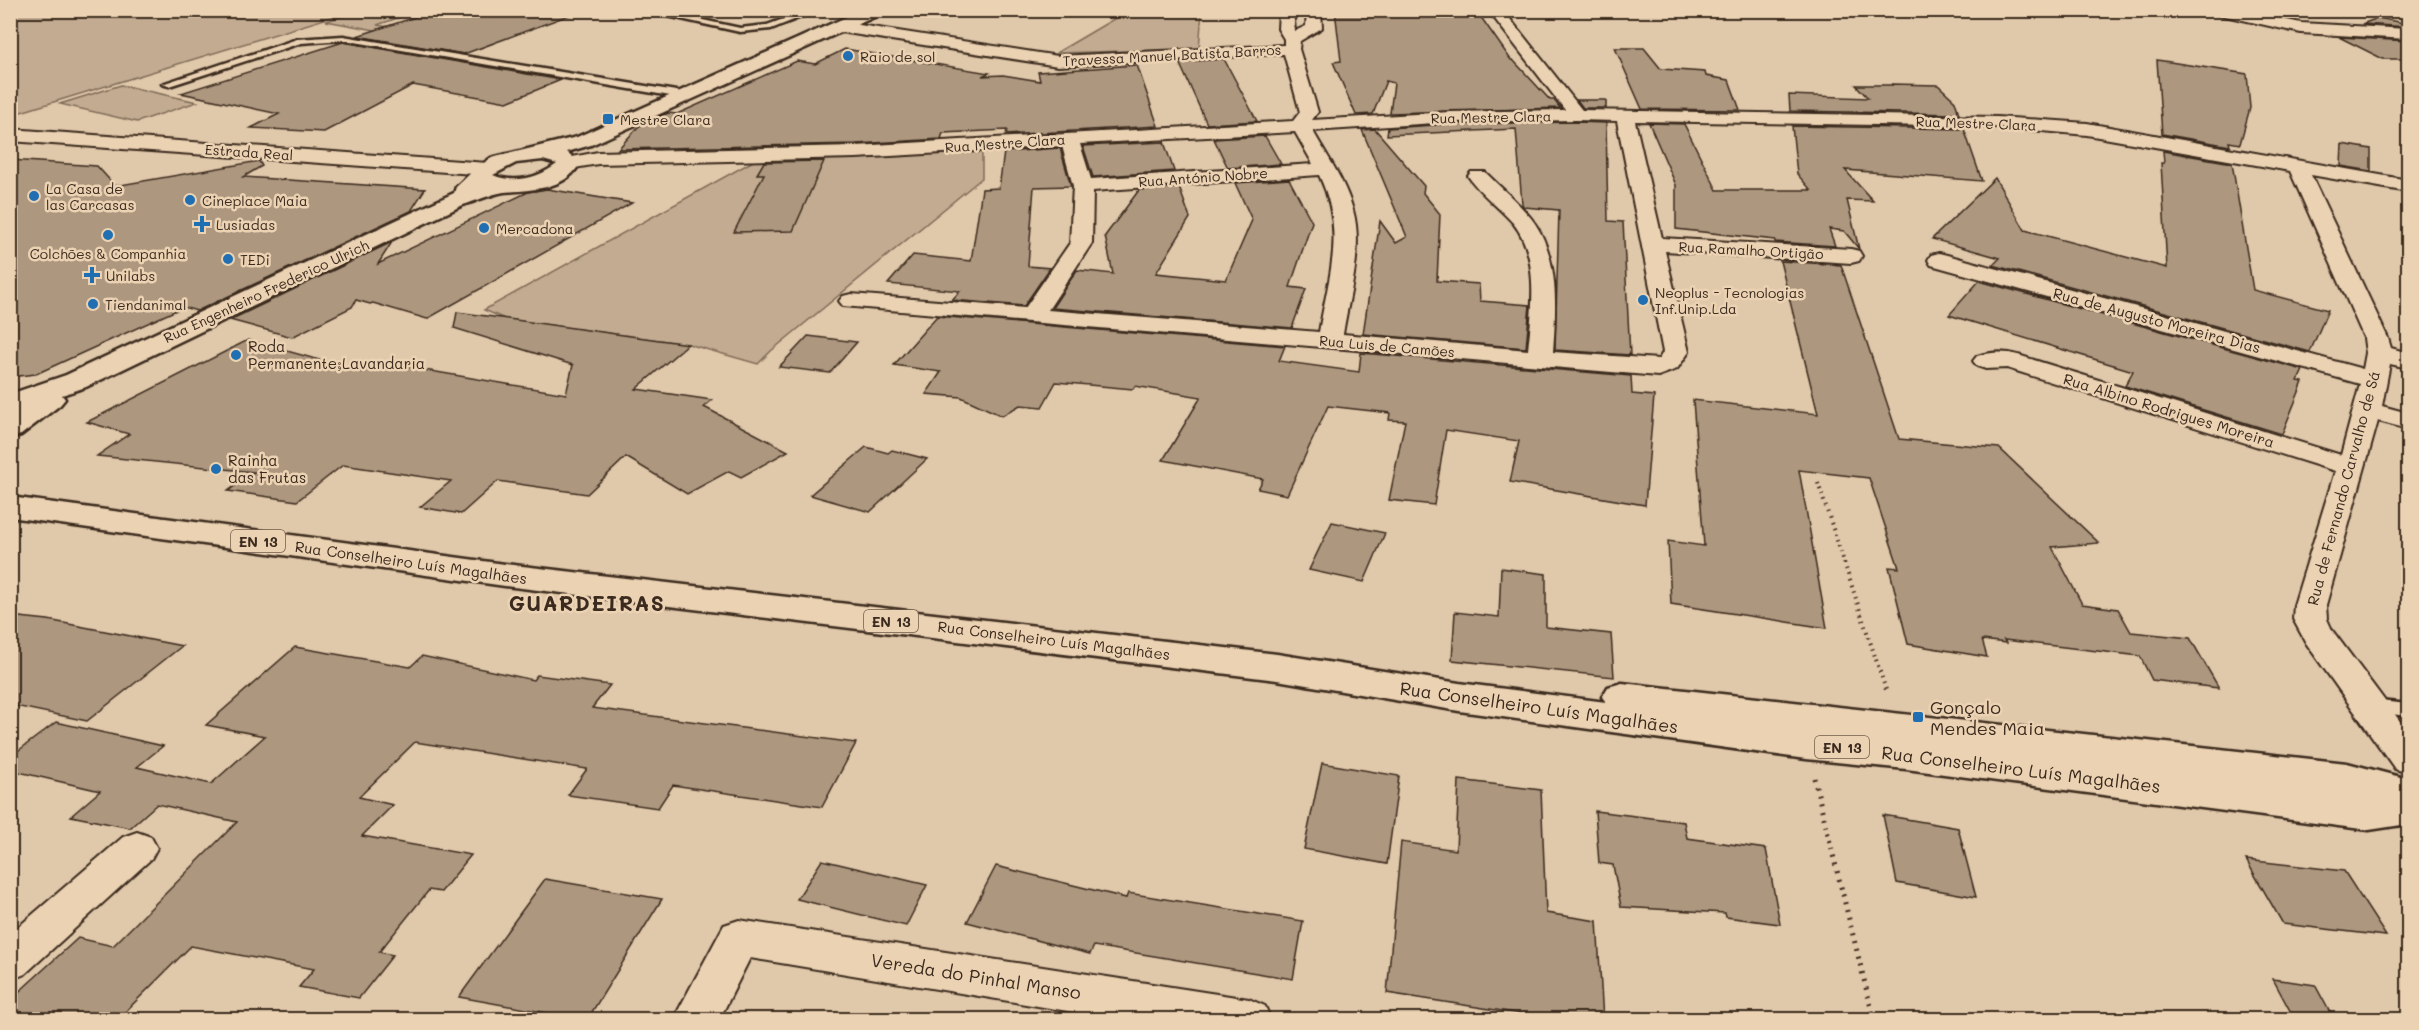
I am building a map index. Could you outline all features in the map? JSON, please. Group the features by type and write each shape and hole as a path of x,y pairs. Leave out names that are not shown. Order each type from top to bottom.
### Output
{"main road":[{"name":"Rua Engenheiro Frederico Ulrich","path":"455,200 485,172 514,157 540,154 584,141 875,12"},
{"name":"Rua Engenheiro Frederico Ulrich","path":"10,404 76,381 455,200 504,185 543,180 562,172 567,161 584,141"},
{"name":"Rua Engenheiro Frederico Ulrich","path":"540,154 567,161"},
{"path":"485,172 488,182 504,185"},
{"name":"Rua Engenheiro Frederico Ulrich","path":"10,429 76,381"},
{"name":"Rua Conselheiro Luís Magalhães","path":"10,507 505,575 1277,667 1459,697 1806,744 1906,754 2368,813 2409,808"},
{"name":"Rua Conselheiro Luís Magalhães","path":"1277,667 1454,678 2348,779 2409,795"}],"street":[{"path":"1286,10 1286,29 1309,112 1300,124 1335,189 1343,213 1346,233 1330,341"},
{"path":"1292,44 1314,28 1314,10"},
{"path":"1495,10 1571,104 1576,115"},
{"path":"2216,10 2290,26 2409,34"},
{"name":"Travessa Manuel Batista Barros","path":"840,27 1058,61 1292,44"},
{"path":"2368,31 2398,47"},
{"name":"Rua Mestre Clara","path":"567,161 598,158 856,152 1300,124 1450,117 1576,115 1997,122 2046,125 2087,129 2409,186"},
{"name":"Rua Luis de Camões","path":"851,301 1644,368 1668,364 1676,352 1625,117"},
{"name":"Estrada Real","path":"10,135 485,172"},
{"path":"1032,316 1081,243 1083,186 1069,139"},
{"name":"Rua de Fernando Carvalho de Sá","path":"2298,167 2376,338 2374,381 2310,605 2310,619 2318,635 2368,706 2409,759"},
{"name":"Rua António Nobre","path":"1083,186 1324,169"},
{"path":"1478,176 1525,224 1533,242 1545,290 1540,359"},
{"name":"Rua Ramalho Ortigão","path":"1652,244 1851,256"},
{"name":"Rua de Augusto Moreira Dias","path":"1939,260 2374,381"},
{"name":"Rua Albino Rodrigues Moreira","path":"1986,361 2009,360 2351,467"},
{"path":"2409,361 2374,381 2409,421"},
{"path":"10,961 137,848"},
{"name":"Vereda do Pinhal Manso","path":"695,1020 739,938 1249,1020"}],"lane":[{"path":"643,10 740,30 768,27 816,10"},
{"path":"853,10 875,12"},
{"path":"166,84 300,41 343,38 688,96"},
{"path":"10,142 30,136"},
{"path":"2368,706 2409,710"}],"path":[{"path":"1818,483 1890,702"},
{"path":"1806,744 1874,1020"}],"shaded area":[{"path":"11,10 351,11 21,112 11,111"},
{"path":"1129,10 1202,11 1199,49 1056,53"},
{"path":"361,11 419,11 377,25 491,44 478,49 326,21"},
{"path":"121,85 197,102 137,122 60,104"},
{"path":"982,152 982,178 758,364 688,344 505,319 484,310 757,159"}],"building":[{"path":"437,10 572,10 572,14 464,54 357,36"},
{"path":"1335,10 1476,10 1511,60 1560,108 1390,113 1394,83 1386,81 1373,114 1356,115 1333,62 1341,61"},
{"path":"2378,18 2409,24 2409,27 2362,24"},
{"path":"2339,37 2409,41 2409,59 2383,59"},
{"path":"343,42 561,80 507,102 413,85 324,132 251,128 279,114 181,93"},
{"path":"1615,48 1644,48 1661,69 1705,72 1706,76 1729,80 1740,110 1642,109"},
{"path":"845,49 989,73 982,76 1003,75 1040,81 1038,72 1137,65 1158,126 1006,135 1007,130 943,133 941,139 856,144 618,149 639,126 668,113 677,114 797,61 815,64"},
{"path":"1224,59 1257,121 1207,124 1179,62"},
{"path":"2157,60 2247,74 2250,108 2240,144 2229,142 2230,146 2162,134"},
{"path":"1891,84 1938,85 1955,101 1959,114 1790,111 1789,95 1868,98 1856,85 1893,85"},
{"path":"1577,100 1606,100 1606,108 1583,108"},
{"path":"1606,123 1608,221 1623,222 1630,355 1555,350 1559,210 1524,207 1522,204 1516,129 1387,135 1388,128 1450,124"},
{"path":"1649,123 1684,124 1717,190 1811,190 1797,174 1792,126 1964,129 1982,181 1845,170 1873,201 1847,200 1859,249 1844,231 1829,229 1835,246 1775,242 1775,240 1676,229 1676,185"},
{"path":"1375,129 1424,186 1423,193 1440,214 1437,281 1479,284 1480,301 1530,305 1526,348 1363,334 1380,221 1396,243 1407,237 1362,130"},
{"path":"1265,136 1281,164 1228,168 1214,139"},
{"path":"1164,142 1174,171 1093,177 1083,146"},
{"path":"2342,144 2371,149 2371,171 2341,166"},
{"path":"1060,148 1071,186 1034,187 1028,266 1050,268 1024,306 952,300 960,291 888,284 913,255 971,261 982,189 999,188 1004,152"},
{"path":"2163,151 2232,163 2253,290 2328,310 2310,352 1993,265 2000,258 1932,239 1995,178 2025,230 2167,268 2161,163 2164,163"},
{"path":"10,160 97,166 115,186 259,161 262,166 243,177 425,189 411,211 197,311 183,307 36,374 10,377"},
{"path":"824,161 793,231 734,232 764,174 757,174 764,162"},
{"path":"1289,179 1312,222 1290,287 1306,289 1292,328 1052,308 1077,270 1113,274 1105,236 1139,190 1179,187 1190,218 1156,273 1226,280 1252,220 1235,183"},
{"path":"547,189 632,203 427,319 356,300 352,307 292,337 230,320 392,242 378,264 528,192"},
{"path":"1780,261 1841,265 1899,439 1999,448 2099,543 2052,547 2082,604 2118,609 2131,632 2190,638 2219,688 2152,680 2140,656 2004,640 2006,643 1982,640 1987,657 1908,644 1889,567 1899,568 1869,478 1799,470 1827,628 1671,604 1668,541 1704,546 1693,400 1818,414"},
{"path":"1979,281 2303,370 2298,381 2303,382 2282,434 2125,386 2133,371 1949,315"},
{"path":"457,312 688,344 636,389 712,400 704,407 788,451 741,477 729,471 687,494 626,457 587,494 498,481 461,514 420,507 451,481 343,465 297,501 228,491 254,472 97,456 129,434 87,422 248,340 362,372 378,362 566,394 573,365 454,328"},
{"path":"937,316 1285,346 1279,361 1359,372 1361,353 1631,376 1632,394 1654,396 1645,505 1510,482 1519,441 1446,430 1434,505 1389,500 1405,421 1389,420 1390,413 1328,406 1287,495 1258,489 1263,479 1163,460 1201,397 1135,386 1133,389 1056,382 1042,407 1020,405 1002,416 961,397 926,394 941,372 894,365"},
{"path":"808,336 857,342 830,373 779,367"},
{"path":"866,447 888,453 892,450 927,459 870,512 810,495"},
{"path":"1332,522 1385,533 1364,582 1309,570"},
{"path":"1501,568 1546,574 1546,627 1611,634 1614,677 1452,660 1455,612 1499,617"},
{"path":"10,616 48,620 182,646 87,721 10,705"},
{"path":"295,647 410,667 422,656 533,680 537,675 610,685 592,708 856,743 822,807 673,785 658,808 568,795 587,769 415,742 359,797 393,805 362,836 471,855 441,892 429,890 379,952 393,955 359,998 299,987 314,969 191,946 117,1020 10,1020 10,1000 78,938 113,946 237,822 157,804 130,828 71,816 100,791 10,770 10,757 56,722 163,746 137,767 211,784 265,736 206,725"},
{"path":"1322,763 1399,776 1387,864 1304,849"},
{"path":"1459,780 1541,790 1546,913 1597,921 1603,1020 1561,1020 1387,993 1401,842 1456,850"},
{"path":"1595,811 1684,822 1687,838 1766,849 1780,924 1726,917 1725,913 1621,907 1613,865 1599,863"},
{"path":"1883,815 1958,828 1976,897 1897,883"},
{"path":"822,860 927,885 906,926 797,899"},
{"path":"2246,860 2344,871 2386,936 2283,924"},
{"path":"996,866 1126,898 1128,893 1303,921 1293,979 1094,946 1090,954 967,922"},
{"path":"545,879 662,899 587,1020 459,997"},
{"path":"2273,979 2315,985 2334,1020 2295,1020"}],"place":[{"name":"Raio de sol","path":"848,56"},
{"name":"Mestre Clara","path":"608,119"},
{"name":"La Casa de las Carcasas","path":"34,196"},
{"name":"Cineplace Maia","path":"190,200"},
{"name":"Lusiadas","path":"202,224"},
{"name":"Mercadona","path":"484,228"},
{"name":"Colchões & Companhia","path":"108,235"},
{"name":"TEDi","path":"228,259"},
{"name":"Unilabs","path":"92,275"},
{"name":"Neoplus - Tecnologias Inf.Unip.Lda","path":"1643,300"},
{"name":"Tiendanimal","path":"93,304"},
{"name":"Roda Permanente;Lavandaria","path":"236,355"},
{"name":"Rainha das Frutas","path":"216,469"},
{"name":"Gonçalo Mendes Maia","path":"1918,717"}],"district":[{"name":"GUARDEIRAS","path":"587,602"}]}
